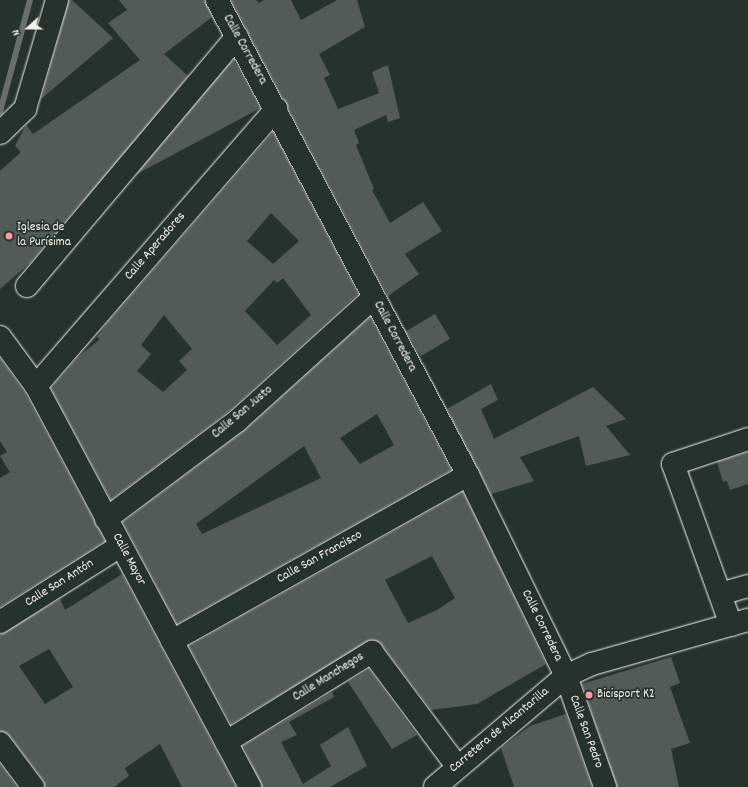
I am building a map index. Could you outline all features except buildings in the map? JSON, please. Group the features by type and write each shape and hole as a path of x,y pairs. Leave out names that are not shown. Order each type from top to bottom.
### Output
{"street":[{"path":"0,133 25,108 57,0"},
{"name":"Calle Corredera","path":"217,0 276,109 373,298 468,475 566,676"},
{"path":"27,286 236,37"},
{"name":"Calle Aperadores","path":"36,386 276,109"},
{"name":"Calle San Justo","path":"106,519 237,421 373,298"},
{"name":"Calle Mayor","path":"0,337 36,386 120,546 250,787"},
{"path":"739,623 720,594 673,464 748,439"},
{"name":"Calle San Francisco","path":"172,641 468,475"},
{"name":"Calle San Antón","path":"0,622 120,546"},
{"path":"720,594 748,586"},
{"name":"Carretera de Alcantarilla","path":"435,787 457,766 566,676 592,664 739,623"},
{"name":"Calle Manchegos","path":"226,742 372,652 457,766"},
{"name":"Calle San Pedro","path":"566,676 605,787"},
{"path":"0,743 33,787"}],"waterway":[{"path":"0,112 30,0"}],"place":[{"name":"Iglesia de la Purísima","path":"9,236"},
{"name":"Bicisport K2","path":"589,695"}]}
